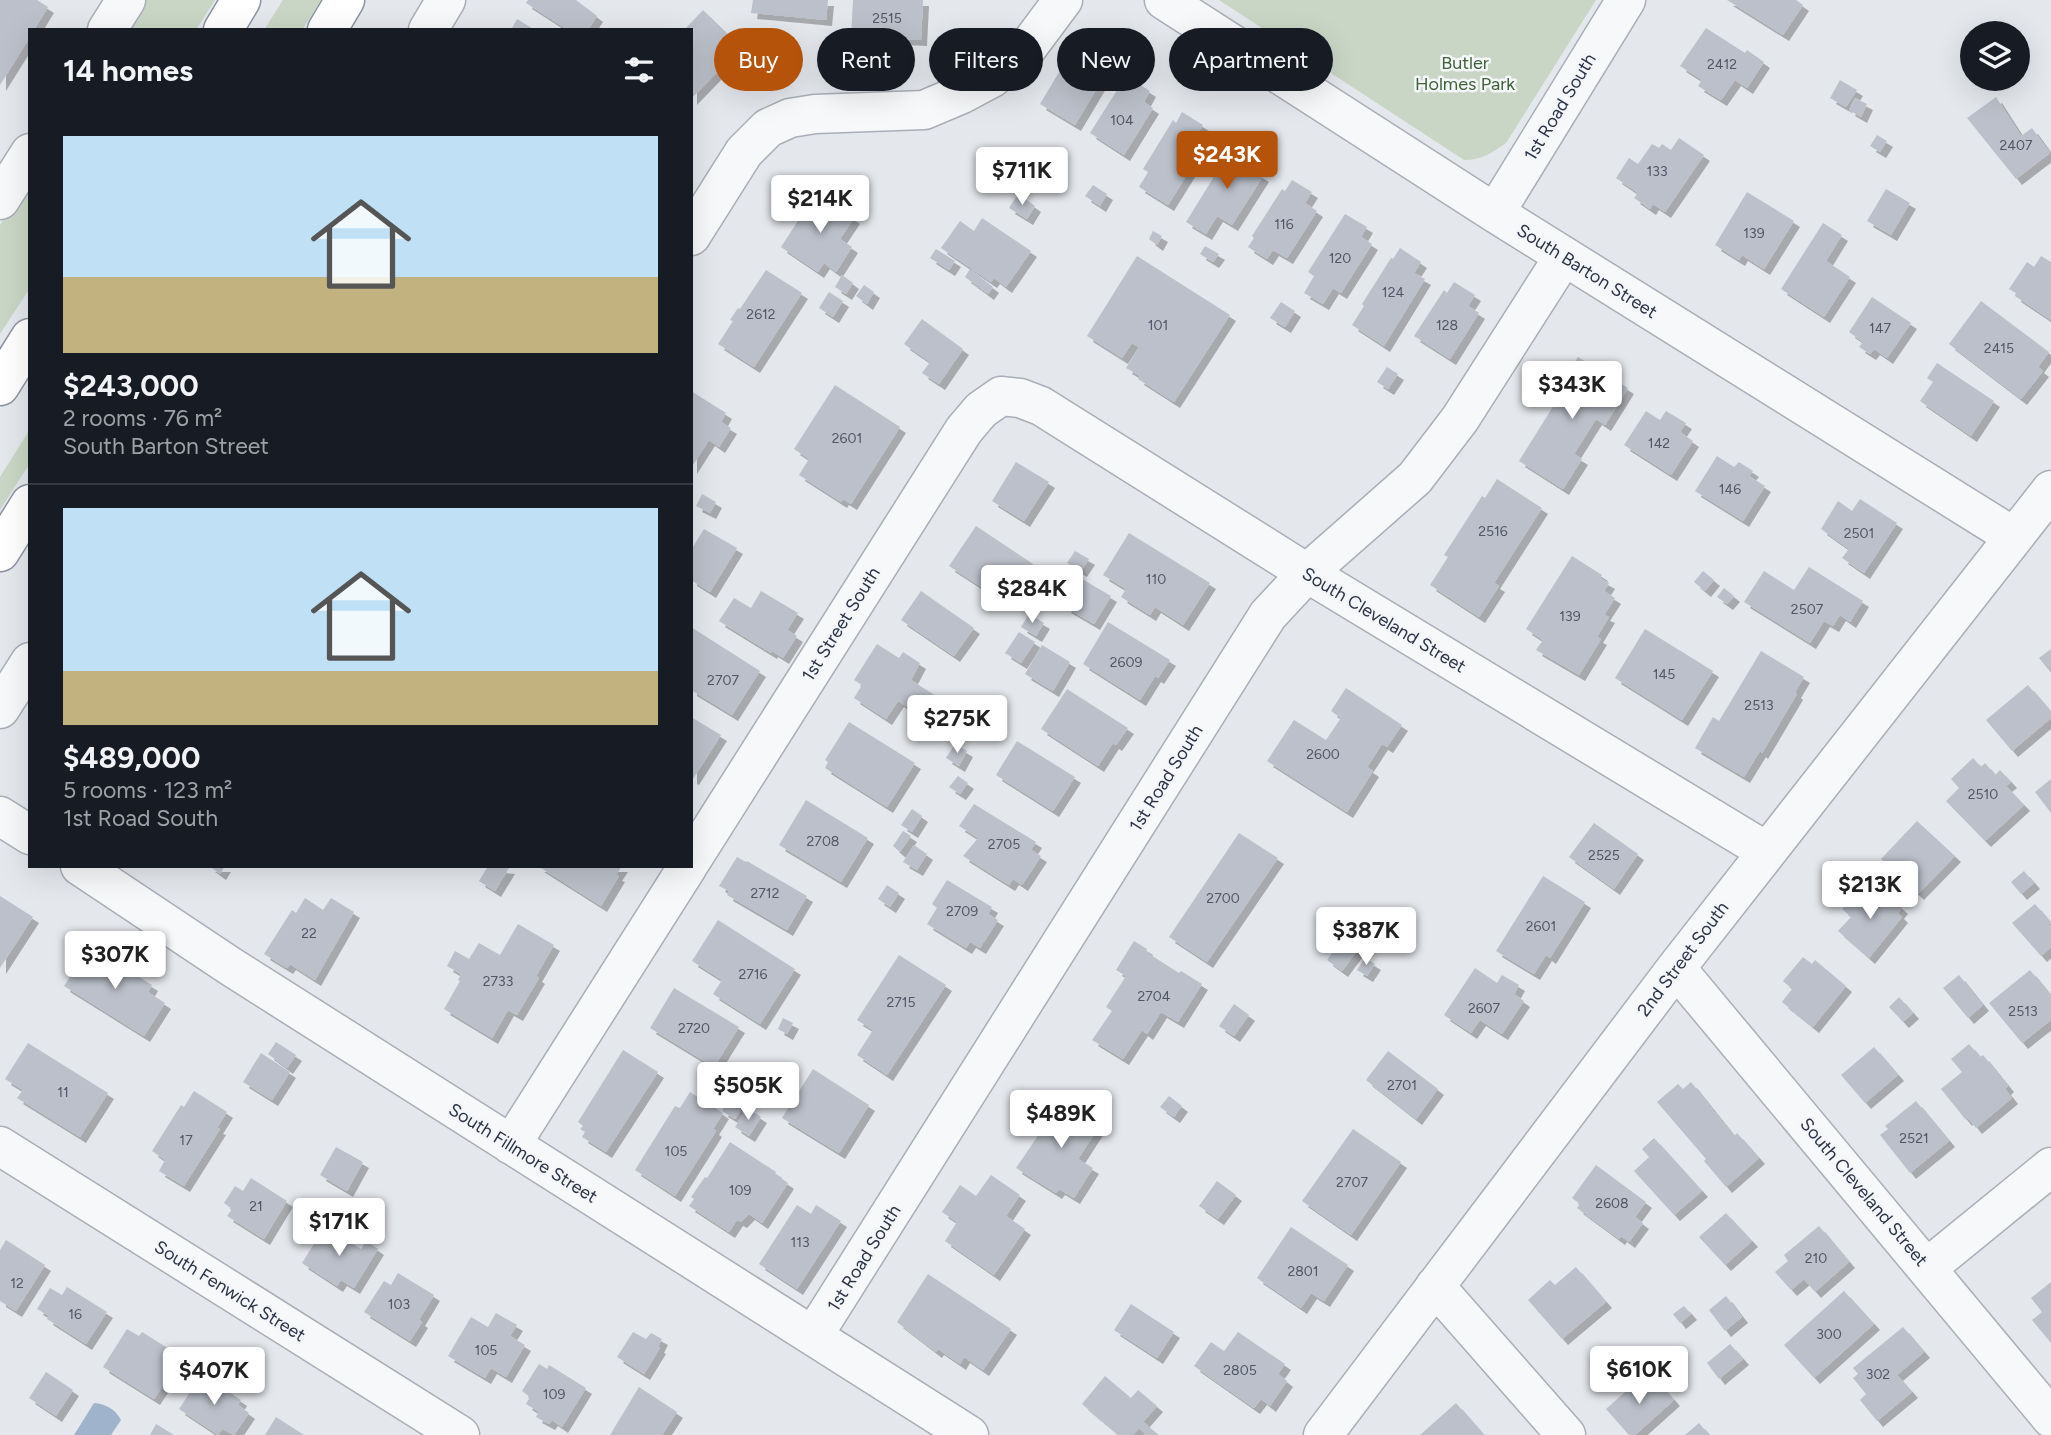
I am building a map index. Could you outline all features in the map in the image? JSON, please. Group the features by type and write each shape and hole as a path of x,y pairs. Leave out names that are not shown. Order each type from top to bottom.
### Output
{"highway":[{"path":"224,28 242,0"},
{"path":"328,28 345,0"},
{"path":"0,386 28,341"},
{"path":"0,552 28,507"}],"street":[{"path":"108,28 126,0"},
{"path":"429,28 446,0"},
{"path":"693,233 744,152 768,128 790,118 815,114 924,110 962,94 992,78 1025,51 1063,0"},
{"name":"South Barton Street","path":"1164,0 1495,213 2014,537"},
{"name":"1st Road South","path":"1495,213 1626,0"},
{"path":"0,200 28,156"},
{"name":"1st Road South","path":"813,1336 1269,615 1307,573 1415,478 1460,419 1564,256"},
{"name":"South Cleveland Street","path":"1001,396 1020,398 1041,406 1307,573 1766,851"},
{"name":"1st Street South","path":"693,858 964,430 981,410 1001,396"},
{"name":"2nd Street South","path":"1323,1435 1766,851 2014,537 2047,504"},
{"path":"0,709 28,665"},
{"path":"0,816 28,834"},
{"name":"South Fillmore Street","path":"83,868 230,967 969,1435"},
{"path":"511,1145 687,868"},
{"name":"South Cleveland Street","path":"1676,968 2051,1418"},
{"name":"South Fenwick Street","path":"0,1146 460,1435"},
{"path":"1927,1268 2051,1167"},
{"path":"1435,1286 1566,1435"}],"green space":[{"path":"142,0 215,0 197,28 124,28"},
{"path":"283,0 321,0 303,28 265,28"},
{"name":"Butler Holmes Park","path":"1219,0 1596,0 1506,143 1476,159 1464,160 1333,74 1333,28 1262,28"},
{"path":"28,181 28,291 0,334 0,225"},
{"path":"28,432 28,466 0,510 0,477"}],"water":[{"path":"94,1403 110,1408 121,1420 111,1435 74,1435"}],"building":[{"path":"0,0 37,0 48,7 35,28 28,28 28,40 0,85"},
{"path":"528,0 576,0 597,16 589,28 565,28 526,3"},
{"path":"753,0 828,0 826,20 751,13"},
{"path":"853,0 923,0 921,40 915,40 915,28 851,28"},
{"path":"1727,0 1796,0 1803,5 1783,35"},
{"path":"703,10 722,28 714,28 714,75 693,97 693,28 686,28"},
{"path":"517,19 532,28 512,28"},
{"path":"1706,28 1764,62 1747,88 1735,80 1721,100 1698,86 1702,80 1680,66"},
{"path":"1057,75 1057,91 1095,91 1075,125 1040,104"},
{"path":"1840,80 1857,90 1846,107 1830,98"},
{"path":"1116,91 1150,91 1144,102 1153,108 1124,155 1090,133"},
{"path":"1996,97 2021,136 2032,128 2050,153 2016,179 1967,118"},
{"path":"1855,98 1867,104 1861,117 1849,110"},
{"path":"1182,112 1203,125 1197,135 1208,141 1168,205 1139,187 1148,172 1143,169 1173,120 1176,123"},
{"path":"1877,135 1887,141 1880,152 1870,146"},
{"path":"1679,138 1704,155 1665,212 1653,204 1650,209 1634,198 1638,193 1616,178 1629,158 1638,164 1652,144 1659,148 1662,144 1671,150"},
{"path":"1237,146 1258,159 1252,169 1263,176 1232,225 1217,216 1206,234 1186,222 1228,154 1231,156"},
{"path":"1046,154 1057,161 1050,172 1039,165"},
{"path":"1292,180 1312,192 1305,203 1317,211 1287,258 1273,250 1267,259 1248,247 1254,238 1252,236 1282,189 1285,191"},
{"path":"1093,185 1107,194 1100,206 1085,196"},
{"path":"1886,189 1910,203 1891,235 1867,221"},
{"path":"1747,192 1794,221 1764,269 1742,255 1739,260 1715,245"},
{"path":"816,193 854,218 840,239 852,247 836,272 824,263 818,272 781,247"},
{"path":"1018,194 1035,206 1027,219 1009,208"},
{"path":"1345,214 1367,227 1361,237 1372,244 1341,293 1333,288 1323,304 1304,293 1314,276 1308,272"},
{"path":"982,218 1031,251 1006,287 994,278 991,282 941,248 960,221 974,231"},
{"path":"1823,223 1842,235 1826,261 1850,277 1824,317 1781,289"},
{"path":"1153,231 1162,236 1157,245 1149,239"},
{"path":"1205,246 1219,254 1213,262 1200,254"},
{"path":"1400,248 1421,262 1414,273 1425,279 1384,346 1352,325 1364,306 1362,304"},
{"path":"936,249 955,261 949,270 930,258"},
{"path":"1137,256 1230,315 1174,402 1126,368 1139,347 1132,343 1122,358 1087,336"},
{"path":"2041,256 2051,262 2051,320 2009,289 2027,262 2034,267"},
{"path":"970,269 993,287 988,294 965,277"},
{"path":"766,270 802,293 754,367 718,344 733,321 730,320"},
{"path":"842,275 853,283 846,294 835,287"},
{"path":"1454,282 1475,295 1468,306 1479,313 1450,359 1414,336 1444,290 1447,293"},
{"path":"864,285 874,292 867,304 856,296"},
{"path":"829,292 843,301 833,317 819,308"},
{"path":"1872,297 1911,323 1887,358 1874,349 1870,354 1859,347 1863,342 1849,332"},
{"path":"1981,301 2049,352 2038,367 2043,371 2021,399 1949,344"},
{"path":"1281,302 1295,311 1285,327 1270,318"},
{"path":"922,319 963,349 939,384 922,373 930,362 904,344"},
{"path":"1578,357 1628,388 1605,425 1596,419 1574,454 1582,459 1563,489 1519,461 1559,397 1554,394"},
{"path":"1937,363 1994,401 1971,436 1920,401 1933,382 1927,378"},
{"path":"1387,367 1398,374 1388,389 1377,382"},
{"path":"835,385 900,427 851,504 843,499 841,502 799,475 809,459 794,449"},
{"path":"693,392 726,413 721,422 731,428 719,447 709,440 693,465"},
{"path":"1646,411 1660,420 1666,411 1686,423 1680,432 1693,441 1671,475 1624,445"},
{"path":"1717,456 1734,467 1739,462 1753,471 1749,476 1765,486 1743,521 1695,491"},
{"path":"1016,462 1049,482 1024,521 992,501"},
{"path":"1497,479 1542,508 1494,583 1499,586 1479,617 1430,585 1448,557 1444,555 1482,496 1485,498"},
{"path":"702,494 716,502 710,513 696,506"},
{"path":"1860,499 1897,523 1864,573 1842,558 1849,549 1821,529 1838,501 1852,511"},
{"path":"976,526 1033,564 1006,603 949,566"},
{"path":"704,529 737,548 710,592 693,581 693,547"},
{"path":"1129,533 1210,583 1183,625 1155,607 1150,615 1121,597 1126,589 1103,575"},
{"path":"1075,551 1089,559 1081,571 1067,563"},
{"path":"1572,556 1602,575 1600,578 1609,583 1604,591 1615,598 1604,615 1609,617 1597,637 1601,639 1579,675 1536,650 1543,640 1526,629"},
{"path":"1809,567 1863,601 1850,622 1840,615 1833,626 1824,621 1810,643 1744,602 1764,571 1794,590"},
{"path":"1703,571 1714,580 1705,591 1694,582"},
{"path":"1082,579 1111,596 1094,624 1065,607"},
{"path":"1724,588 1734,596 1727,604 1717,597"},
{"path":"761,591 798,613 787,630 797,636 783,658 719,621 734,598 751,608"},
{"path":"921,591 974,628 954,656 901,620"},
{"path":"1029,614 1044,623 1036,636 1021,627"},
{"path":"1108,622 1170,660 1158,678 1155,676 1140,700 1083,664"},
{"path":"693,628 760,671 732,715 693,691"},
{"path":"1645,629 1713,671 1682,720 1615,678"},
{"path":"1019,632 1035,642 1021,663 1005,653"},
{"path":"877,644 899,658 903,652 920,663 911,680 947,703 934,724 898,701 886,719 854,698 862,685 854,680"},
{"path":"1042,645 1070,662 1053,691 1025,674"},
{"path":"2051,649 2051,673 2039,658"},
{"path":"1761,651 1804,677 1762,753 1760,751 1744,777 1695,748 1713,717 1719,721"},
{"path":"2028,685 2051,712 2051,718 2012,751 1986,720"},
{"path":"1346,688 1402,725 1387,747 1382,744 1367,767 1373,771 1347,812 1267,761 1294,720 1326,740 1341,718 1331,711"},
{"path":"1067,689 1128,728 1116,745 1113,743 1098,766 1041,729"},
{"path":"693,718 721,735 693,779"},
{"path":"849,722 915,763 887,807 825,768 828,762 825,760"},
{"path":"1017,741 1075,777 1053,811 996,775"},
{"path":"955,744 967,751 959,766 946,758"},
{"path":"1973,758 1981,767 1985,763 1995,775 2000,770 2011,782 2006,786 2024,805 1985,841 1946,801 1959,788 1951,779"},
{"path":"958,776 968,783 960,794 949,787"},
{"path":"2051,779 2051,813 2035,792"},
{"path":"806,800 868,838 841,882 779,845"},
{"path":"974,804 1036,842 1031,850 1041,856 1022,885 1013,879 1009,885 963,856 978,838 959,826"},
{"path":"912,809 922,816 912,832 901,825"},
{"path":"1917,821 1955,856 1918,894 1881,859"},
{"path":"1594,823 1638,854 1614,889 1569,857"},
{"path":"903,831 911,836 900,852 893,846"},
{"path":"1239,833 1278,858 1207,962 1169,937"},
{"path":"914,845 927,854 917,870 903,862"},
{"path":"737,857 807,896 787,930 727,895 729,891 719,886"},
{"path":"212,868 224,868 220,874"},
{"path":"487,868 509,868 495,891 479,881"},
{"path":"541,868 621,868 616,875 619,876 601,906"},
{"path":"2024,871 2034,883 2021,894 2011,882"},
{"path":"1543,876 1585,902 1550,958 1546,955 1534,974 1496,951"},
{"path":"947,880 992,907 988,914 998,920 980,948 970,942 966,948 927,924 937,908 932,904"},
{"path":"887,885 899,893 890,907 878,899"},
{"path":"1860,888 1868,895 1872,891 1881,899 1886,894 1902,908 1898,913 1902,917 1869,958 1838,931 1851,917 1842,909"},
{"path":"0,896 33,917 0,968"},
{"path":"305,898 323,910 331,898 354,912 315,980 290,964 287,968 264,954 292,910 296,913"},
{"path":"2035,904 2051,923 2051,947 2041,956 2012,923"},
{"path":"718,920 795,969 760,1024 713,994 722,980 692,961"},
{"path":"518,924 554,945 536,976 539,978 517,1015 508,1010 492,1038 444,1009 460,981 458,980 461,974 447,966 455,951 469,959 479,943 500,955"},
{"path":"1343,937 1359,948 1342,971 1327,960"},
{"path":"1134,941 1179,973 1181,971 1202,984 1178,1022 1161,1012 1147,1034 1142,1030 1123,1059 1092,1040 1112,1011 1106,1007 1126,976 1116,970"},
{"path":"90,946 152,985 148,992 165,1003 144,1036 64,986"},
{"path":"899,955 946,985 887,1075 857,1055 873,1030 857,1020"},
{"path":"1803,957 1812,964 1815,960 1846,986 1813,1027 1782,1002 1792,989 1783,981"},
{"path":"1365,958 1375,964 1367,976 1357,970"},
{"path":"1475,968 1497,983 1502,975 1519,985 1514,994 1524,1001 1502,1034 1480,1020 1471,1033 1444,1015"},
{"path":"2030,970 2051,996 2051,1020 2022,1043 1989,1003"},
{"path":"1959,975 1983,1005 1968,1018 1943,988"},
{"path":"674,988 739,1027 714,1067 650,1028"},
{"path":"1899,997 1913,1013 1903,1022 1889,1007"},
{"path":"1234,1004 1249,1015 1234,1036 1219,1026"},
{"path":"783,1018 793,1023 787,1034 778,1029"},
{"path":"276,1042 296,1055 287,1068 268,1054"},
{"path":"28,1043 108,1093 80,1137 17,1098 23,1090 5,1079"},
{"path":"1969,1044 1980,1057 1983,1055 2008,1086 2005,1089 2012,1098 1976,1128 1941,1089 1962,1072 1951,1059"},
{"path":"1874,1047 1898,1075 1865,1103 1841,1075"},
{"path":"623,1050 658,1072 606,1152 582,1137 585,1132 580,1129 583,1126 578,1122"},
{"path":"1388,1051 1438,1089 1416,1119 1366,1080"},
{"path":"261,1053 290,1072 272,1100 243,1082"},
{"path":"813,1069 869,1105 839,1153 782,1118"},
{"path":"1691,1082 1734,1136 1737,1133 1759,1158 1726,1187 1704,1161 1706,1159 1657,1102 1678,1084 1683,1089"},
{"path":"747,1083 754,1088 745,1100 738,1094"},
{"path":"194,1091 227,1112 217,1128 220,1129 184,1186 159,1171 165,1160 152,1151 181,1105 184,1107"},
{"path":"690,1092 723,1113 713,1129 716,1131 675,1196 635,1170 675,1106 680,1108"},
{"path":"1067,1093 1087,1106 1080,1117 1098,1128 1078,1159 1093,1168 1074,1198 1059,1189 1056,1193 1016,1168"},
{"path":"1169,1096 1182,1106 1174,1117 1160,1107"},
{"path":"730,1099 743,1107 735,1119 722,1111"},
{"path":"1916,1101 1949,1141 1910,1173 1880,1135 1888,1129 1885,1126"},
{"path":"747,1108 761,1117 749,1136 735,1127"},
{"path":"1353,1129 1401,1162 1351,1235 1302,1201"},
{"path":"1654,1138 1702,1191 1674,1215 1634,1171 1649,1157 1642,1149"},
{"path":"730,1142 788,1183 762,1223 749,1214 741,1222 737,1220 729,1232 689,1206 694,1199 691,1197"},
{"path":"336,1147 363,1162 347,1191 320,1175"},
{"path":"1596,1165 1646,1202 1635,1217 1643,1223 1629,1242 1621,1236 1619,1239 1577,1208 1580,1204 1572,1198"},
{"path":"991,1175 1020,1195 1006,1216 1025,1229 994,1275 945,1241 957,1222 942,1212 960,1185 976,1196"},
{"path":"251,1178 287,1201 264,1239 227,1216 232,1209 224,1203 235,1186 243,1191"},
{"path":"1217,1181 1236,1195 1218,1219 1199,1206"},
{"path":"797,1205 811,1214 816,1205 841,1221 797,1289 759,1264"},
{"path":"1726,1213 1752,1241 1725,1265 1699,1237"},
{"path":"325,1226 361,1249 366,1241 378,1249 354,1288 341,1280 337,1286 302,1263"},
{"path":"1819,1226 1849,1262 1815,1292 1804,1279 1791,1290 1775,1272 1788,1261 1784,1255"},
{"path":"1291,1227 1348,1265 1324,1301 1311,1293 1301,1308 1257,1278"},
{"path":"6,1240 45,1265 16,1311 0,1301 0,1250"},
{"path":"1576,1267 1606,1302 1562,1339 1528,1300 1550,1280 1555,1285"},
{"path":"398,1273 434,1295 410,1341 364,1312 384,1281 391,1285"},
{"path":"928,1274 1011,1329 983,1370 964,1357 960,1364 938,1349 936,1352 897,1322"},
{"path":"2051,1282 2051,1343 2032,1320 2042,1312 2031,1298"},
{"path":"67,1287 107,1312 86,1344 47,1319 49,1316 37,1309 50,1288 62,1295"},
{"path":"1844,1291 1874,1324 1814,1378 1784,1345"},
{"path":"1726,1296 1742,1317 1725,1331 1709,1310"},
{"path":"1131,1304 1174,1332 1157,1358 1114,1330"},
{"path":"1684,1306 1691,1314 1680,1323 1673,1314"},
{"path":"496,1313 517,1325 510,1336 525,1345 506,1377 491,1368 485,1378 448,1356 471,1317 488,1327"},
{"path":"1903,1327 1924,1352 1897,1375 1912,1392 1877,1421 1860,1400 1866,1394 1853,1378 1858,1374 1853,1368"},
{"path":"127,1329 139,1336 142,1332 182,1357 154,1399 103,1367"},
{"path":"633,1332 646,1339 651,1333 662,1339 658,1347 660,1348 644,1374 617,1357"},
{"path":"1238,1332 1285,1364 1278,1374 1287,1381 1270,1406 1261,1399 1254,1408 1194,1366 1211,1342 1224,1351"},
{"path":"1730,1344 1743,1359 1719,1379 1707,1363"},
{"path":"539,1364 547,1369 549,1365 586,1388 562,1427 552,1420 549,1424 536,1417 539,1412 526,1404 530,1397 522,1391"},
{"path":"46,1372 73,1390 56,1416 29,1398"},
{"path":"202,1374 241,1400 238,1405 249,1413 234,1435 222,1429 218,1435 179,1409"},
{"path":"1105,1376 1131,1398 1138,1390 1157,1406 1143,1422 1159,1435 1147,1435 1139,1428 1133,1435 1119,1435 1082,1404"},
{"path":"1643,1376 1653,1387 1659,1383 1674,1400 1635,1435 1629,1435 1606,1409"},
{"path":"639,1387 677,1412 662,1435 610,1435"},
{"path":"1456,1403 1484,1435 1420,1435"},
{"path":"276,1417 304,1435 265,1435"},
{"path":"1699,1423 1709,1435 1685,1435"},
{"path":"156,1424 174,1435 150,1435"}]}
